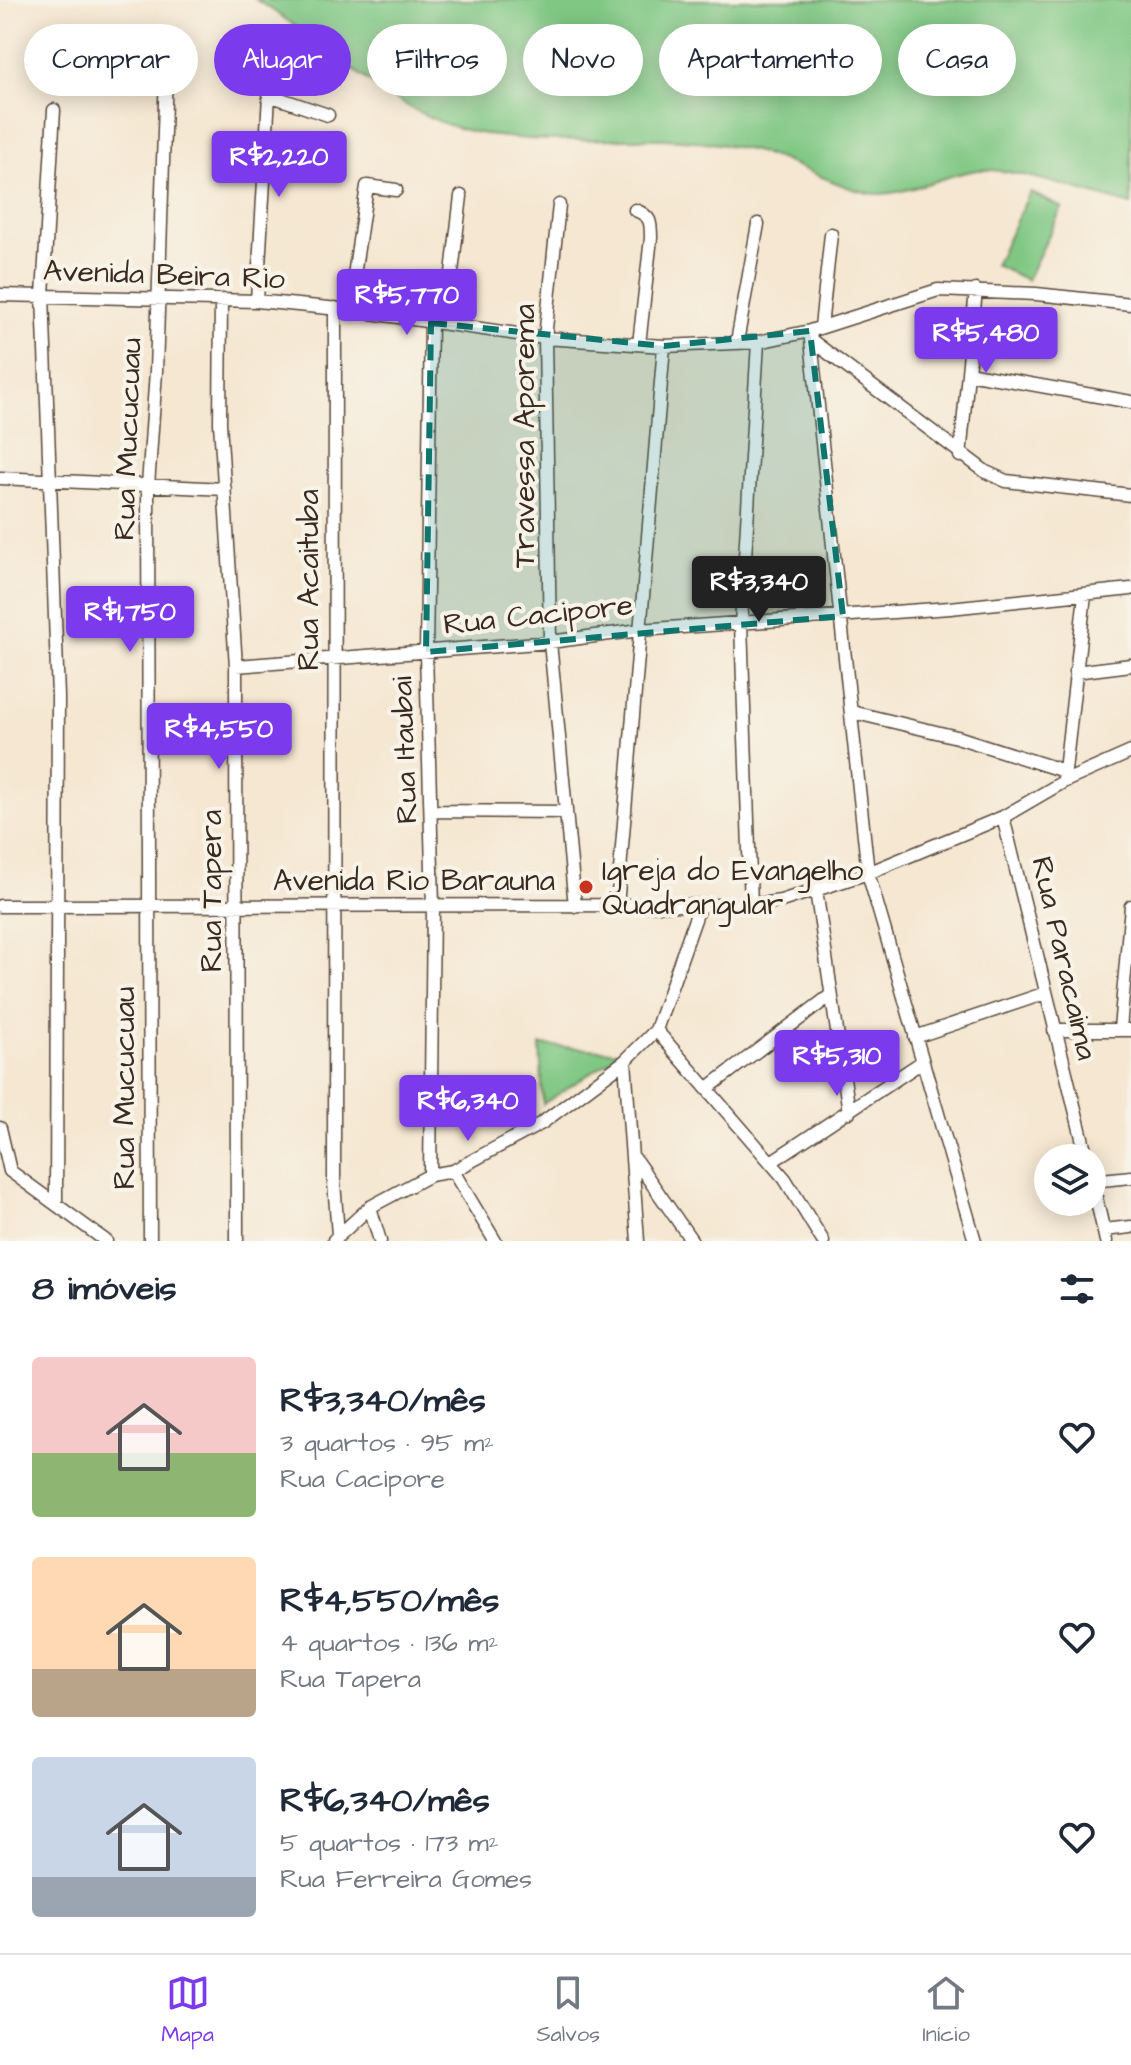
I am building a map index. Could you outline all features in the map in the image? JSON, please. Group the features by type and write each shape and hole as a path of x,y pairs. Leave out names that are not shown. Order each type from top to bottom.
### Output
{"street":[{"path":"257,301 269,95 328,115"},
{"name":"Rua Mucucuau","path":"150,1241 148,486 165,96"},
{"path":"54,110 43,295 58,697 56,1202"},
{"path":"349,310 367,186 396,190"},
{"path":"446,324 461,196"},
{"name":"Travessa Aporema","path":"559,205 545,338 550,642 575,906"},
{"path":"635,210 646,214 651,229 639,344"},
{"path":"737,342 758,224"},
{"path":"831,234 814,333 868,873 975,1241"},
{"name":"Avenida Beira Rio","path":"0,295 257,301 335,308 545,338 664,346 758,342 814,333 938,290 976,290 1131,304"},
{"path":"960,456 976,290"},
{"name":"Rua Tapera","path":"221,301 220,423 236,666 237,1241"},
{"name":"Rua Acaituba","path":"335,308 336,1238"},
{"name":"Rua Itaubai","path":"430,1175 433,906 426,652 431,323"},
{"path":"814,333 960,456 1006,481 1131,495"},
{"path":"751,905 741,624 758,342"},
{"path":"617,906 664,346"},
{"path":"968,373 1131,402"},
{"path":"0,478 49,477 225,489"},
{"name":"Rua Cacipore","path":"236,666 550,642 640,630 843,616 1131,589"},
{"path":"852,712 957,737 1064,777 1085,595"},
{"path":"1075,672 1131,665"},
{"name":"Avenida Rio Barauna","path":"0,906 751,905 816,890 868,873 1003,817 1064,777 1131,752"},
{"path":"432,811 566,812"},
{"name":"Rua Paracaima","path":"1003,817 1083,1144"},
{"path":"816,890 849,1112"},
{"path":"336,1238 370,1207 430,1175 453,1171 542,1123 625,1061 656,1030 700,905"},
{"path":"1054,1030 1126,1030 1131,906"},
{"path":"915,1037 1046,993"},
{"path":"708,1088 831,995"},
{"path":"656,1030 771,1162 823,1241"},
{"path":"625,1061 638,1241"},
{"path":"771,1162 922,1062"},
{"path":"0,1128 10,1171 106,1241"},
{"path":"632,1156 692,1241"},
{"path":"453,1171 495,1241"},
{"path":"1106,1179 1131,1177"},
{"path":"370,1207 380,1241"},
{"path":"1100,1216 1105,1236 1131,1227"}],"highlighted area":[{"path":"431,323 664,346 810,331 843,616 426,652"}],"green space":[{"path":"256,0 1131,0 1131,205 1032,177 993,170 966,172 879,194 843,186 768,155 724,145 659,139 530,139 465,130 436,120 392,96 507,96 507,24 367,24 367,80 351,68 351,24 293,24"},
{"path":"1030,192 1062,208 1027,280 995,265"},
{"path":"541,1045 623,1052 543,1104"}],"place":[{"name":"Igreja do Evangelho Quadrangular","path":"586,887"}]}
